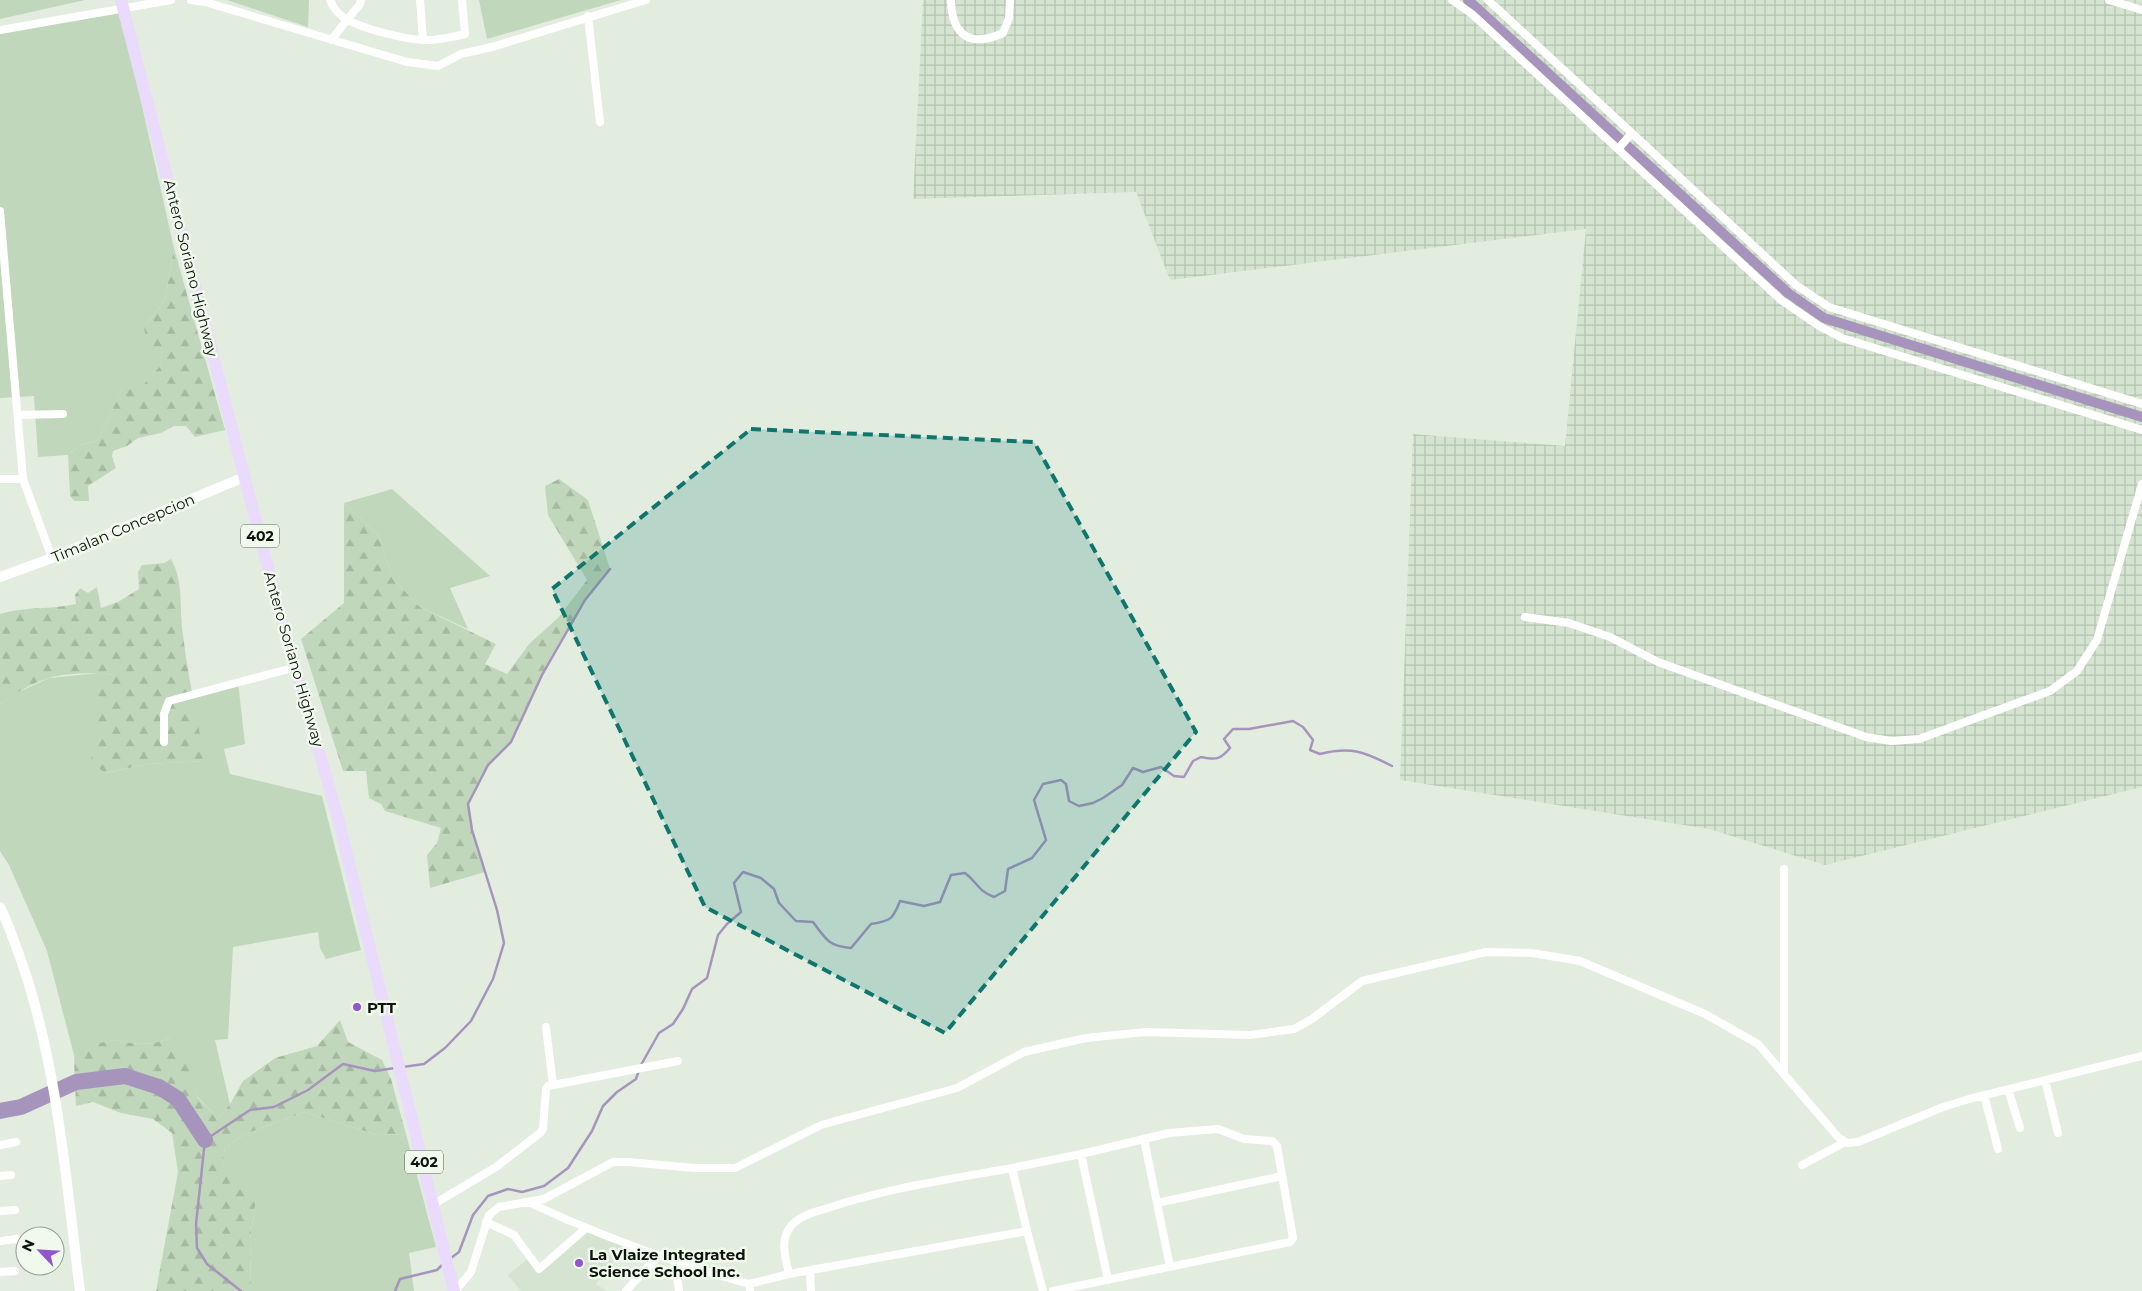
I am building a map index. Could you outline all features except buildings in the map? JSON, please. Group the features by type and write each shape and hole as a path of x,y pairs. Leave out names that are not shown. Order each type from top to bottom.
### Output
{"main road":[{"name":"Antero Soriano Highway","path":"123,5 244,477 338,818 455,1291"}],"street":[{"path":"0,30 123,5 171,0"},
{"path":"191,0 205,2 407,62 438,66 462,54 492,47 588,16 646,0"},
{"path":"330,0 333,8 347,20 366,27 423,40 438,40 465,34 462,0"},
{"path":"332,40 360,4 361,0"},
{"path":"420,0 423,40"},
{"path":"952,0 952,16 957,30 968,37 988,40 1004,33 1009,18 1010,0"},
{"path":"1452,0 1472,14 1782,300 1819,326 1842,338 2142,430"},
{"path":"1488,0 1796,285 1829,307 2142,404"},
{"path":"2109,0 2142,10"},
{"path":"588,16 600,122"},
{"path":"1618,149 1632,133"},
{"path":"0,211 4,303 18,415 23,479 52,558"},
{"path":"18,415 63,414"},
{"name":"Timalan Concepcion","path":"0,577 52,558 244,477"},
{"path":"0,480 23,479"},
{"path":"1525,617 1569,623 1610,637 1658,662 1866,737 1891,740 1919,739 2050,691 2077,671 2097,640 2142,484"},
{"path":"164,742 164,714 169,701 296,667"},
{"path":"1784,869 1784,1074"},
{"path":"0,907 12,934 29,984 43,1036 55,1100 80,1291"},
{"path":"455,1291 470,1272 486,1222 490,1215 499,1207 544,1199 613,1162 694,1168 735,1168 821,1125 957,1088 1024,1052 1086,1038 1146,1032 1250,1035 1294,1029 1312,1019 1362,981 1486,952 1532,953 1580,961 1705,1014 1758,1044 1838,1137 1845,1142"},
{"path":"546,1027 553,1085"},
{"path":"1802,1165 1845,1142 1858,1142 1943,1107 2142,1056"},
{"path":"434,1204 496,1168 540,1133 543,1129 546,1090 553,1085 678,1061"},
{"path":"2045,1080 2058,1133"},
{"path":"2008,1089 2020,1128"},
{"path":"1984,1095 1998,1149"},
{"path":"789,1274 784,1245 785,1235 790,1227 802,1217 866,1195 1081,1154 1169,1133 1218,1129 1244,1139 1272,1141 1277,1146 1293,1238 1290,1242 1053,1291"},
{"path":"1144,1139 1170,1267"},
{"path":"0,1145 16,1142"},
{"path":"1081,1154 1108,1280"},
{"path":"1012,1168 1043,1291"},
{"path":"0,1176 11,1175"},
{"path":"1157,1203 1282,1176"},
{"path":"528,1202 585,1229 750,1287 789,1274 1027,1231"},
{"path":"0,1211 15,1210"},
{"path":"486,1222 514,1235 539,1269 585,1229"},
{"path":"0,1241 15,1239"},
{"path":"626,1291 634,1287 658,1256"},
{"path":"675,1262 679,1291"},
{"path":"0,1272 14,1271"},
{"path":"810,1271 812,1291"}],"highlighted area":[{"path":"751,429 1034,442 1196,732 945,1033 705,907 552,589"}],"shaded area":[{"path":"923,0 2142,0 2142,787 1825,865 1709,829 1400,780 1413,434 1565,446 1586,229 1170,280 1136,192 913,199"},
{"name":"La Vlaize Integrated Science School Inc.","path":"585,1229 625,1244 596,1284 606,1291 521,1291 508,1275 530,1257 539,1268"}],"green space":[{"path":"0,0 85,0 0,19"},
{"path":"227,0 309,0 308,27"},
{"path":"479,0 621,0 487,39"},
{"path":"121,13 174,248 165,300 144,327 162,350 161,365 144,385 124,386 97,441 80,445 68,455 38,457 34,396 0,398 0,33"},
{"path":"174,248 225,430 195,437 186,426 174,426 161,433 138,438 127,446 113,451 112,457 116,468 88,486 89,501 75,501 70,496 68,455 80,445 97,441 124,386 144,384 161,365 162,350 147,345 144,327 165,300"},
{"path":"559,479 588,500 610,569 585,600 542,675 511,742 488,765 468,804 472,830 485,872 430,888 427,855 437,843 441,828 385,811 381,804 369,798 366,771 343,771 301,639 344,603 344,503 379,536 392,578 420,607 496,644 485,664 507,674 529,644 559,617 587,580 548,515 545,486"},
{"path":"392,489 490,576 450,588 468,629 420,607 392,578 379,536 344,503"},
{"path":"171,559 178,575 184,644 205,761 148,764 105,773 91,762 97,711 97,691 115,675 82,674 49,678 23,689 0,704 0,614 76,604 75,595 80,588 88,593 97,587 101,608 118,602 139,589 138,572 142,565 164,563"},
{"path":"99,673 116,675 97,691 97,711 106,773 148,764 204,761 192,694 238,682 245,744 224,749 230,774 322,796 361,950 326,959 320,948 318,932 233,947 228,1039 215,1040 230,1104 218,1119 197,1096 170,1038 155,1043 137,1044 113,1040 99,1043 75,1059 47,951 9,865 0,851 0,704 12,695 49,678"},
{"path":"340,1020 348,1042 382,1060 391,1079 406,1134 377,1135 305,1112 245,1134 225,1148 222,1165 245,1179 256,1200 250,1239 251,1291 156,1291 178,1172 172,1133 153,1119 121,1113 93,1102 76,1106 74,1058 99,1043 113,1040 137,1044 155,1043 170,1038 186,1053 197,1097 218,1119 230,1104 243,1081 275,1058 317,1046"},
{"path":"305,1112 377,1135 406,1134 436,1247 409,1253 414,1291 251,1291 250,1239 256,1200 222,1165 225,1148 245,1134"}],"waterway":[{"path":"1468,0 1788,293 1824,318 2142,417"},
{"path":"403,1067 424,1064 445,1048 471,1021 493,979 504,943 497,910 472,830 468,804 488,765 511,742 542,675 585,600 610,569"},
{"path":"641,1065 659,1033 673,1024 683,1009 692,989 707,978 718,935 741,912 734,883 743,872 761,878 774,889 779,903 796,921 813,922 833,944 851,948 871,924 883,922 890,918 900,901 924,906 940,902 951,875 965,873 981,890 994,897 1005,891 1008,869 1032,858 1046,840 1034,800 1043,784 1061,780 1066,784 1069,801 1079,806 1093,803 1122,785 1133,768 1143,772 1161,767 1174,776 1184,777 1193,761 1201,757 1217,758 1226,752 1230,748 1224,739 1233,729 1249,729 1293,721 1303,727 1313,740 1310,750 1320,754 1341,751 1358,752 1392,766"},
{"path":"241,1291 207,1264 197,1248 196,1224 205,1140 250,1110 274,1107 308,1090 343,1064 375,1071 395,1068"},
{"path":"451,1258 459,1252 473,1215 488,1196 508,1189 522,1192 544,1186 568,1168 592,1131 603,1106 617,1092 636,1079 639,1070"},
{"path":"0,1111 21,1107 76,1082 125,1076 159,1087 178,1099 205,1140"},
{"path":"395,1291 400,1279 437,1270 443,1264"}],"place":[{"name":"PTT","path":"357,1007"},
{"name":"La Vlaize Integrated Science School Inc.","path":"579,1263"}]}
